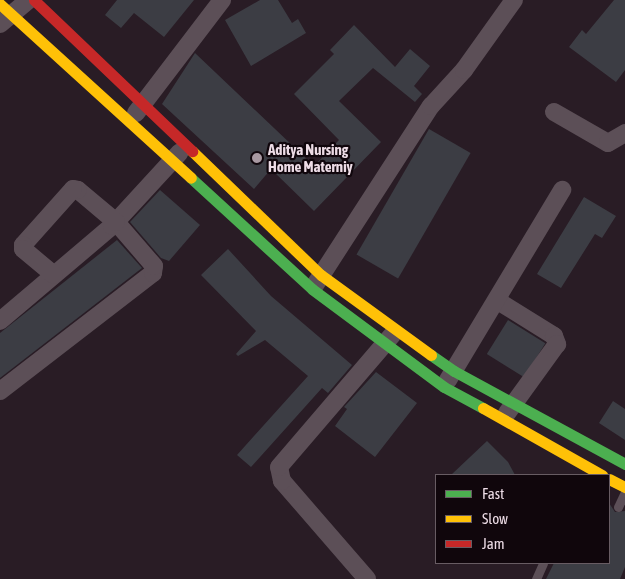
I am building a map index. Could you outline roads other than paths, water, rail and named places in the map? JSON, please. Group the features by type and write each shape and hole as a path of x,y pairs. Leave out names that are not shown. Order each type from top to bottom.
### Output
{"street":[{"path":"29,0 3,14 317,282 397,330 454,371 625,464"},
{"path":"34,0 185,146 317,282 382,344 444,387 502,419 587,472"},
{"path":"129,121 222,0"},
{"path":"317,282 431,106 464,70 514,0"},
{"path":"554,112 608,143 625,133"},
{"path":"0,321 116,222 185,146"},
{"path":"0,391 153,273 154,266 116,222 78,190 73,189 23,245 23,249 54,275"},
{"path":"444,387 498,301 562,190"},
{"path":"498,301 554,336 557,344 502,419"},
{"path":"368,579 282,481 279,467 382,344 397,330"},
{"path":"610,480 625,487"}],"lane":[{"path":"587,472 600,450"},
{"path":"618,507 625,492"},
{"path":"536,579 543,564"}],"place":[{"name":"Aditya Nursing Home Materniy","path":"257,158"}]}
